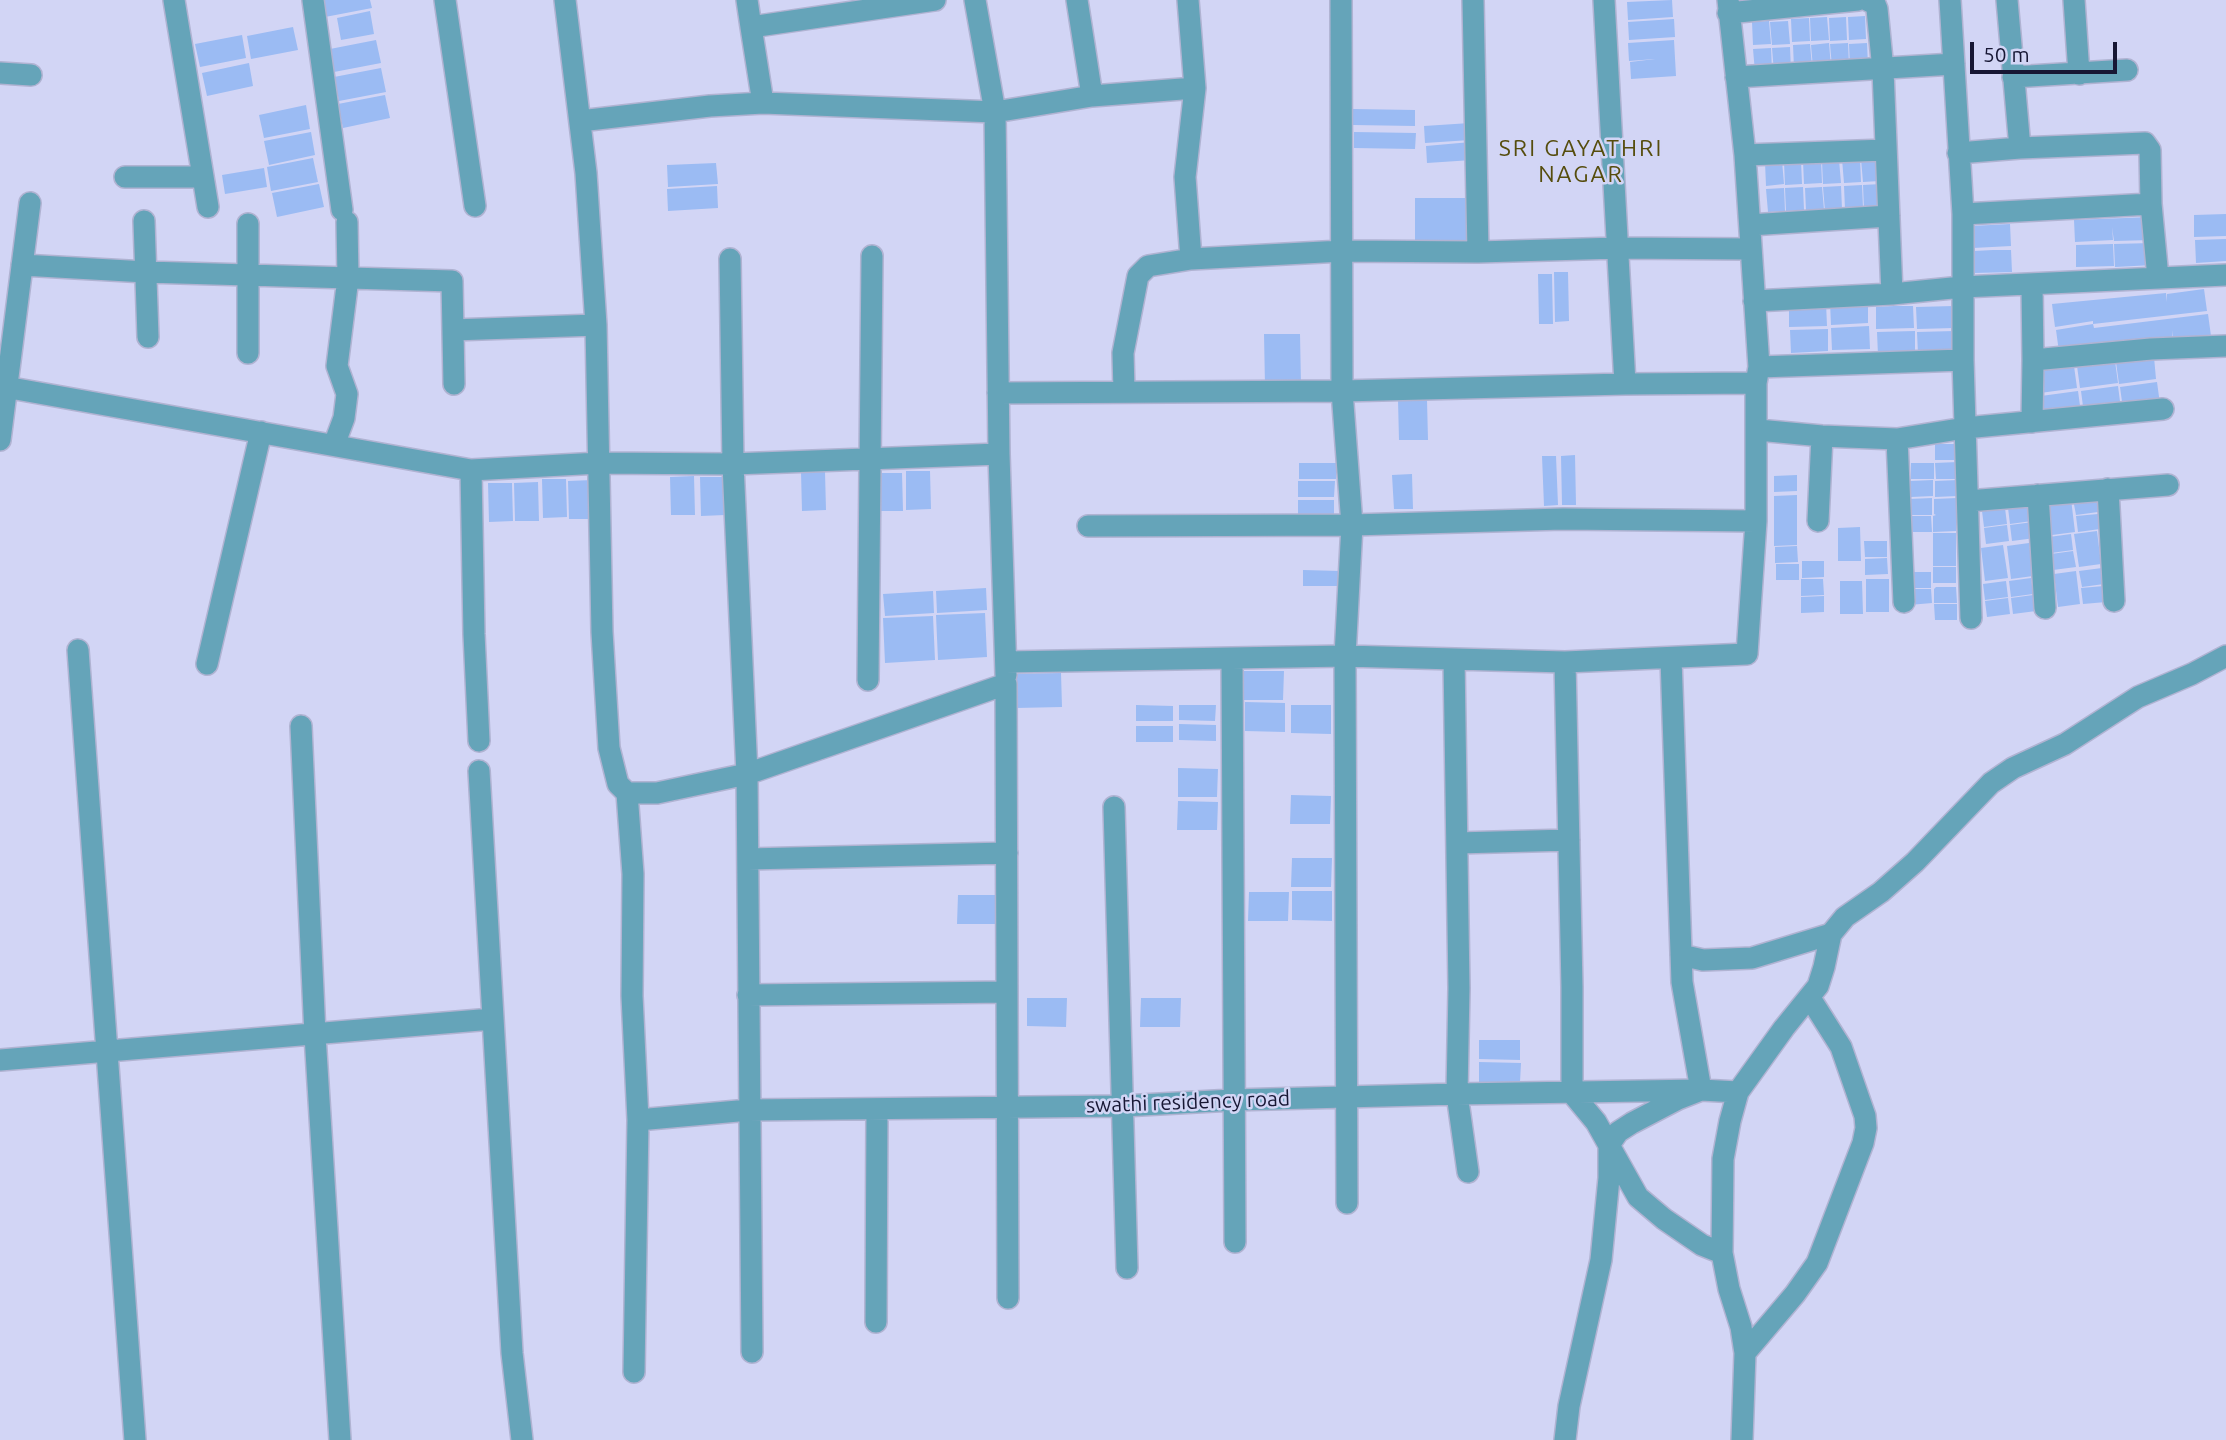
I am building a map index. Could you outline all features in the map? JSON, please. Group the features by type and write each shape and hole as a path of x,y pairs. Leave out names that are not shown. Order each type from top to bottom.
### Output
{"street":[{"path":"174,0 208,207"},
{"path":"313,0 345,216 348,278 337,366 347,394 344,418 334,446"},
{"path":"445,0 475,206"},
{"path":"565,0 586,173 596,325 602,632 609,748 618,784 627,793 633,874 632,996 638,1121 634,1372"},
{"path":"747,0 763,103"},
{"path":"751,27 935,0"},
{"path":"975,0 995,112 999,454 1006,662 1008,1298"},
{"path":"1077,0 1092,96"},
{"path":"1188,0 1195,88 1185,177 1191,259"},
{"path":"1341,0 1342,391 1352,525 1345,656 1347,1203"},
{"path":"1473,0 1478,252"},
{"path":"1604,0 1625,384"},
{"path":"1006,662 1345,656 1565,662 1747,654 1756,521 1757,375 1745,155 1728,6 1858,0"},
{"path":"1867,0 1875,4 1877,9 1883,69 1892,294"},
{"path":"1950,0 1962,214 1963,360 1971,618"},
{"path":"2007,0 2020,148"},
{"path":"2074,0 2079,74"},
{"path":"1736,77 1954,64"},
{"path":"2013,77 2127,69"},
{"path":"0,73 31,75"},
{"path":"580,121 710,106 763,103 995,112 1092,96 1195,88"},
{"path":"1958,153 2144,143 2150,150 2151,204 2158,278"},
{"path":"1745,155 1886,150"},
{"path":"125,177 203,177"},
{"path":"0,440 3,386 30,203"},
{"path":"1962,214 2151,204"},
{"path":"1750,225 1889,216"},
{"path":"144,221 148,337"},
{"path":"248,224 248,353"},
{"path":"1124,391 1123,354 1138,276 1148,267 1191,259 1342,251 1751,248"},
{"path":"868,680 872,256"},
{"path":"730,259 733,464 747,774 752,1352"},
{"path":"22,265 146,272 452,281 454,384"},
{"path":"1754,301 1892,294 1962,287 2032,286 2226,275"},
{"path":"2032,286 2032,422"},
{"path":"453,330 596,325"},
{"path":"2033,360 2151,349 2226,346"},
{"path":"998,393 1342,391 1625,384 1963,360"},
{"path":"3,386 471,470 599,463 733,464 999,454"},
{"path":"1758,430 1897,439 1965,428 2163,408"},
{"path":"207,664 261,432"},
{"path":"1818,521 1822,436"},
{"path":"1897,439 1904,602"},
{"path":"471,470 479,741"},
{"path":"1968,501 2168,485"},
{"path":"2108,489 2114,601"},
{"path":"2038,495 2045,608"},
{"path":"1088,526 1352,525 1563,519 1756,521"},
{"path":"78,650 135,1440"},
{"path":"1742,1440 1745,1353 1722,1253 1723,1159 1738,1092 1818,986 1831,934 1845,917 1881,892 1915,862 1991,783 2012,768 2065,744 2138,697 2226,656"},
{"path":"1232,658 1235,1242"},
{"path":"1565,1440 1569,1406 1601,1260 1609,1178 1609,1145 1618,1132 1632,1123 1701,1090 1682,982 1671,658"},
{"path":"1454,659 1457,1094 1468,1172"},
{"path":"1565,662 1572,1093 1597,1122 1638,1197 1702,1245 1722,1253"},
{"path":"627,793 657,793 747,774 1006,684"},
{"path":"301,726 315,1035 340,1440"},
{"path":"479,771 512,1353 522,1440"},
{"path":"1114,807 1127,1268"},
{"path":"1457,843 1569,840"},
{"path":"748,859 1007,853"},
{"path":"1681,955 1703,960 1752,958 1831,934"},
{"path":"748,995 1007,992"},
{"path":"1745,1353 1818,1263 1863,1143 1866,1128 1865,1116 1841,1047 1810,998"},
{"path":"0,1060 492,1019"},
{"name":"swathi residency road","path":"638,1121 749,1110 1123,1106 1457,1094 1701,1090 1738,1092"},
{"path":"876,1322 877,1109"}],"building":[{"path":"322,0 370,0 372,8 325,17"},
{"path":"1672,0 1673,17 1628,20 1627,2"},
{"path":"370,11 374,34 341,40 337,18"},
{"path":"1865,16 1866,39 1849,40 1848,17"},
{"path":"1827,17 1829,40 1811,41 1810,18"},
{"path":"1846,17 1847,40 1830,41 1829,18"},
{"path":"1809,18 1810,41 1792,42 1791,19"},
{"path":"1674,19 1675,37 1629,40 1628,22"},
{"path":"1769,21 1771,44 1753,45 1752,22"},
{"path":"1788,21 1790,44 1772,45 1770,22"},
{"path":"293,27 298,50 251,59 247,36"},
{"path":"242,35 246,58 200,67 195,44"},
{"path":"376,40 381,63 334,72 330,49"},
{"path":"1674,40 1676,76 1631,79 1630,62 1655,59 1629,61 1628,43"},
{"path":"1829,43 1831,67 1813,68 1811,45"},
{"path":"1848,43 1849,66 1832,67 1830,44"},
{"path":"1867,43 1868,66 1850,67 1849,44"},
{"path":"1810,44 1812,67 1794,68 1793,45"},
{"path":"1790,47 1791,71 1774,72 1772,48"},
{"path":"1771,48 1772,71 1755,72 1753,49"},
{"path":"249,63 253,86 207,96 202,73"},
{"path":"381,68 386,92 339,101 334,77"},
{"path":"385,95 390,118 343,128 338,104"},
{"path":"306,105 310,129 264,138 259,115"},
{"path":"1353,109 1415,110 1415,126 1353,125"},
{"path":"1470,123 1470,140 1425,143 1424,126"},
{"path":"311,132 315,155 269,165 264,141"},
{"path":"1354,132 1416,133 1415,149 1354,148"},
{"path":"1471,142 1472,160 1427,163 1426,146"},
{"path":"313,158 318,182 271,191 267,167"},
{"path":"1860,158 1861,182 1844,183 1842,159"},
{"path":"1879,158 1880,181 1863,182 1861,159"},
{"path":"1821,160 1822,183 1804,184 1803,161"},
{"path":"1839,160 1841,183 1823,184 1822,161"},
{"path":"1782,161 1784,184 1766,186 1765,162"},
{"path":"1801,161 1802,184 1785,185 1784,162"},
{"path":"716,163 718,184 668,187 667,165"},
{"path":"264,168 267,187 225,194 222,175"},
{"path":"319,184 324,207 277,217 272,193"},
{"path":"1881,184 1882,207 1864,209 1863,185"},
{"path":"1862,185 1863,208 1845,209 1844,186"},
{"path":"717,186 718,208 668,211 667,189"},
{"path":"1841,186 1842,209 1825,211 1823,187"},
{"path":"1803,187 1804,210 1786,211 1785,188"},
{"path":"1822,187 1824,210 1806,211 1805,188"},
{"path":"1784,188 1785,211 1768,212 1766,189"},
{"path":"1415,198 1466,198 1466,240 1415,240"},
{"path":"2226,214 2226,236 2194,237 2194,215"},
{"path":"2151,217 2152,240 2114,241 2112,227 2113,240 2075,242 2074,220"},
{"path":"2010,224 2011,246 1973,248 1972,226"},
{"path":"2226,239 2226,261 2196,263 2195,240"},
{"path":"2152,243 2153,265 2115,267 2114,244"},
{"path":"2113,244 2114,266 2076,267 2076,245"},
{"path":"2011,250 2012,272 1974,273 1974,251"},
{"path":"1554,272 1568,272 1569,321 1555,322"},
{"path":"1538,274 1552,274 1553,324 1539,324"},
{"path":"2204,289 2207,311 2093,324 2093,321 2055,327 2052,304 2166,293 2167,302 2167,294"},
{"path":"1868,301 1868,323 1831,325 1830,302"},
{"path":"1826,303 1827,326 1789,327 1789,305"},
{"path":"1913,306 1914,328 1876,329 1876,307"},
{"path":"1954,306 1954,328 1917,329 1916,307"},
{"path":"2208,314 2211,336 2173,341 2172,330 2172,340 2059,352 2056,330 2093,324 2094,328"},
{"path":"1869,326 1870,349 1832,350 1831,328"},
{"path":"1828,329 1828,351 1791,353 1790,330"},
{"path":"1915,331 1915,353 1878,355 1877,332"},
{"path":"1955,331 1956,353 1918,354 1917,332"},
{"path":"1264,334 1300,334 1301,385 1265,386"},
{"path":"2154,357 2156,379 2119,384 2116,362"},
{"path":"2115,361 2118,383 2080,388 2077,366"},
{"path":"2074,366 2077,388 2040,393 2037,371"},
{"path":"2157,382 2160,404 2123,409 2120,387"},
{"path":"2118,386 2121,409 2084,414 2081,391"},
{"path":"2078,391 2081,413 2044,418 2041,396"},
{"path":"1398,400 1427,400 1428,440 1399,440"},
{"path":"1935,444 1958,444 1958,460 1935,460"},
{"path":"1575,455 1576,505 1562,505 1561,456"},
{"path":"1542,456 1556,456 1558,505 1544,506"},
{"path":"1958,462 1958,479 1936,479 1935,463"},
{"path":"1299,463 1336,463 1336,479 1299,479"},
{"path":"1911,463 1934,463 1934,479 1911,479"},
{"path":"906,471 930,471 931,509 906,510"},
{"path":"801,472 825,472 826,510 802,511"},
{"path":"878,473 902,473 903,511 879,511"},
{"path":"1412,474 1413,509 1394,509 1392,475"},
{"path":"1797,475 1797,491 1774,492 1774,476"},
{"path":"694,476 695,515 671,515 670,477"},
{"path":"700,477 725,477 725,515 701,516"},
{"path":"542,479 566,479 567,517 543,518"},
{"path":"593,480 593,519 569,519 568,481"},
{"path":"1933,480 1933,496 1911,497 1910,481"},
{"path":"1958,480 1958,496 1935,497 1935,481"},
{"path":"1298,481 1335,481 1334,497 1298,497"},
{"path":"538,482 539,521 515,521 514,483"},
{"path":"488,483 512,483 513,521 489,522"},
{"path":"1797,495 1797,545 1774,546 1774,496"},
{"path":"2096,496 2098,512 2076,515 2073,499"},
{"path":"1932,498 1932,515 1910,515 1909,499"},
{"path":"1957,498 1956,531 1933,532 1933,516 1936,515 1934,499"},
{"path":"2071,499 2075,532 2052,535 2048,502"},
{"path":"1298,500 1334,500 1334,516 1298,515"},
{"path":"2030,505 2032,521 2010,524 2008,508"},
{"path":"2005,508 2007,524 1984,527 1982,511"},
{"path":"2098,514 2100,529 2078,532 2076,516"},
{"path":"1909,516 1931,516 1932,532 1909,532"},
{"path":"2033,522 2035,538 2012,541 2010,525"},
{"path":"2007,525 2009,541 1986,544 1984,528"},
{"path":"1860,527 1861,561 1838,561 1838,528"},
{"path":"2097,531 2101,564 2079,567 2074,534"},
{"path":"1933,533 1956,533 1956,566 1933,566"},
{"path":"2071,534 2073,550 2051,553 2049,537"},
{"path":"1864,541 1887,541 1887,557 1865,557"},
{"path":"2029,543 2033,576 2011,579 2007,546"},
{"path":"2003,545 2008,578 1985,581 1981,548"},
{"path":"1797,546 1798,562 1775,563 1775,547"},
{"path":"2073,551 2076,567 2053,570 2051,554"},
{"path":"1887,558 1888,574 1865,575 1865,559"},
{"path":"1802,561 1824,561 1824,577 1802,578"},
{"path":"1776,564 1799,564 1799,580 1776,580"},
{"path":"1933,567 1956,567 1956,583 1933,583"},
{"path":"2102,568 2104,584 2082,587 2079,571"},
{"path":"1303,570 1340,571 1340,586 1303,586"},
{"path":"2076,571 2080,604 2058,607 2054,574"},
{"path":"1908,572 1931,572 1931,588 1908,588"},
{"path":"2031,578 2033,594 2011,597 2009,581"},
{"path":"1801,579 1823,579 1824,595 1801,596"},
{"path":"1866,579 1889,579 1889,612 1866,612"},
{"path":"1840,581 1862,581 1863,614 1840,614"},
{"path":"2006,581 2008,597 1985,600 1983,584"},
{"path":"2104,586 2106,602 2083,604 2081,588"},
{"path":"1936,587 1956,587 1957,603 1934,603"},
{"path":"986,588 987,610 937,613 936,591"},
{"path":"1909,589 1931,589 1932,603 1909,605"},
{"path":"933,591 934,613 885,616 883,594"},
{"path":"2033,595 2036,611 2013,614 2011,598"},
{"path":"1824,596 1824,612 1801,613 1801,597"},
{"path":"2008,598 2010,614 1987,617 1985,601"},
{"path":"1934,604 1957,604 1957,620 1935,620"},
{"path":"985,613 987,657 938,660 936,615"},
{"path":"933,616 935,660 885,663 883,618"},
{"path":"1244,671 1284,671 1283,700 1243,700"},
{"path":"1061,673 1062,707 1016,708 1016,674"},
{"path":"1245,702 1285,703 1285,732 1245,731"},
{"path":"1136,705 1173,706 1173,721 1136,721"},
{"path":"1179,705 1216,705 1215,721 1179,720"},
{"path":"1291,705 1331,705 1331,734 1291,733"},
{"path":"1179,724 1216,725 1216,741 1179,740"},
{"path":"1136,726 1173,726 1173,742 1136,742"},
{"path":"1178,768 1218,769 1217,797 1178,797"},
{"path":"1291,795 1331,796 1330,824 1290,824"},
{"path":"1178,801 1218,802 1217,830 1177,830"},
{"path":"1292,858 1332,858 1331,887 1291,887"},
{"path":"1292,891 1332,891 1332,921 1292,920"},
{"path":"1249,892 1289,892 1288,921 1248,921"},
{"path":"958,895 998,895 997,924 957,924"},
{"path":"1027,998 1067,998 1066,1027 1027,1026"},
{"path":"1141,998 1181,998 1180,1027 1140,1027"},
{"path":"1479,1040 1520,1040 1520,1060 1479,1059"},
{"path":"1479,1062 1521,1063 1520,1082 1479,1082"}],"district":[{"name":"SRI GAYATHRI NAGAR","path":"1581,161"}]}
